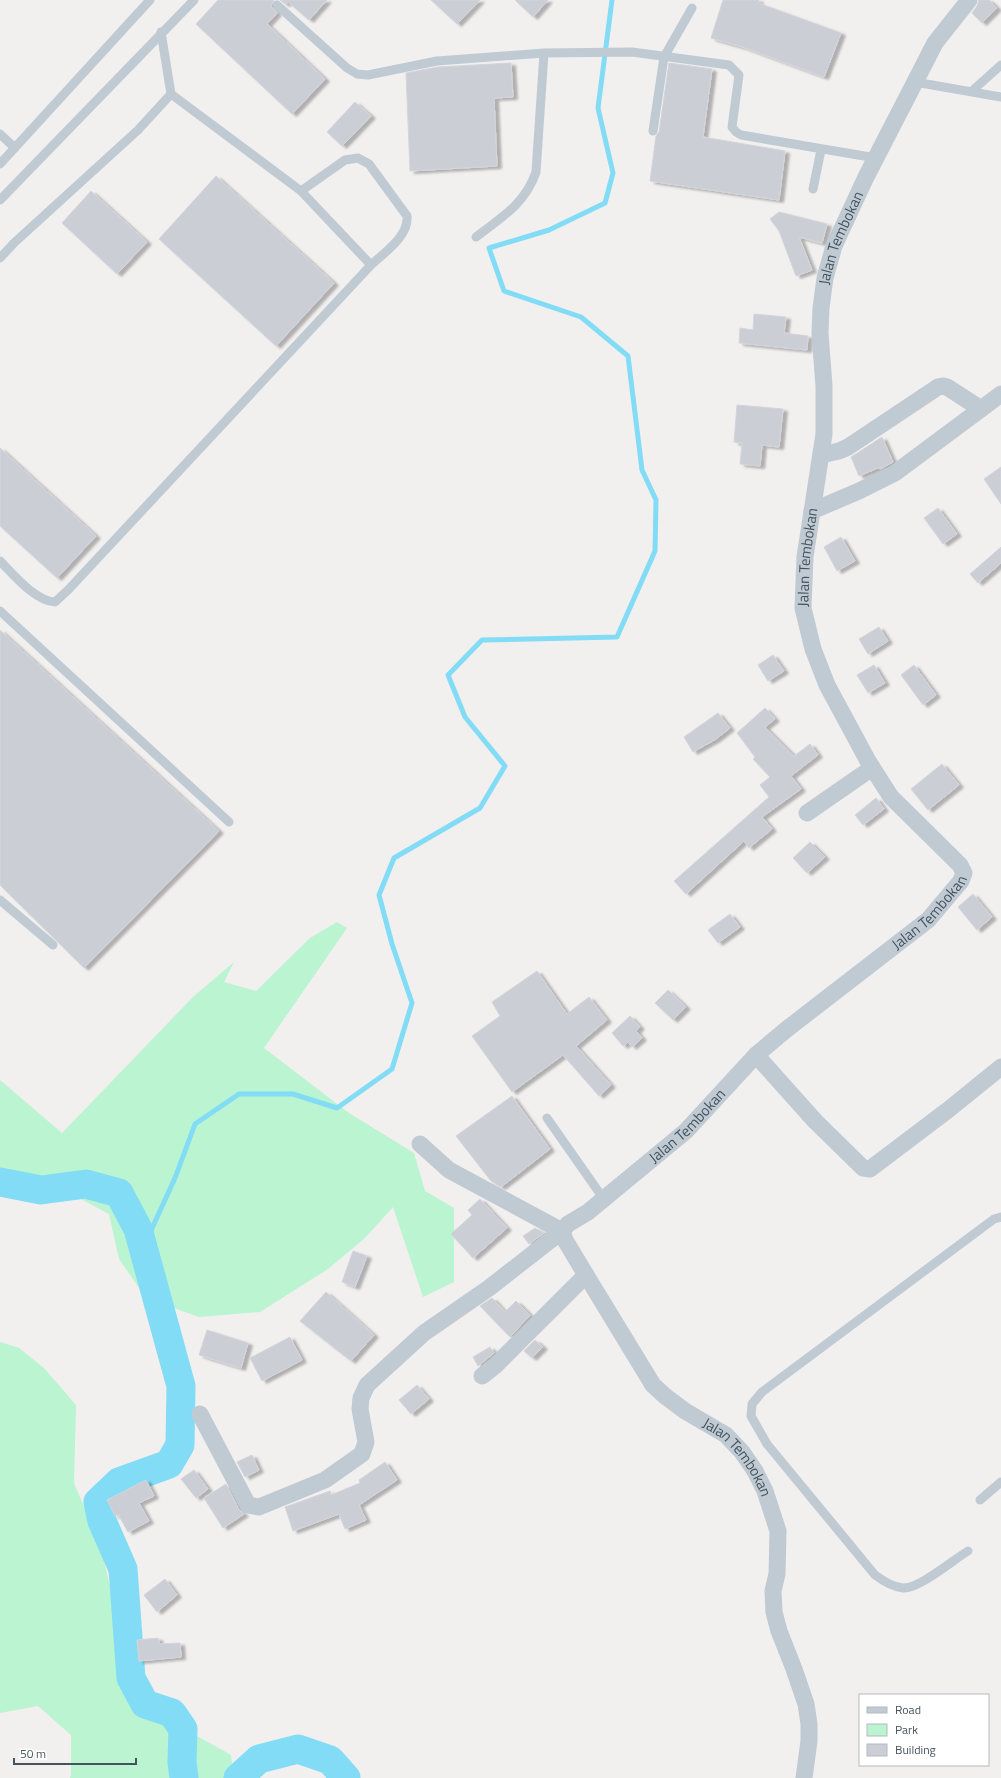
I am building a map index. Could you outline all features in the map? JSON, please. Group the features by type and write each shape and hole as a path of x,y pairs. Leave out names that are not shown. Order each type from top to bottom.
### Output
{"street":[{"name":"Jalan Tembokan","path":"804,1778 809,1741 809,1724 806,1704 779,1631 774,1612 773,1591 777,1574 778,1531 765,1491 755,1471 742,1452 726,1435 685,1411 653,1385 565,1240 562,1231 568,1224 588,1212 603,1198 635,1174 686,1131 756,1055 787,1029 928,920 961,881 964,872 960,864 891,797 872,768 826,685 813,649 803,608 805,557 812,511 830,453 824,434 824,386 820,333 821,308 825,278 834,246 876,158 935,43 969,0"},
{"path":"830,453 848,447 938,387 947,387 981,409"},
{"path":"812,511 859,492 896,473 1000,396"},
{"path":"806,813 872,768"},
{"path":"756,1055 858,1164 863,1168 870,1169 948,1110 1001,1067"},
{"path":"200,1414 248,1505 259,1507 325,1480 362,1454 365,1448 366,1442 360,1409 361,1398 368,1385 424,1333 489,1288 562,1231 449,1170 420,1144"},
{"path":"482,1376 496,1365 586,1275"}],"lane":[{"path":"0,164 150,0"},
{"path":"0,200 161,32 194,0"},
{"path":"277,5 347,68 357,74 368,75 437,61 544,53 632,52 729,65 735,69 739,75 732,127 736,132 741,135 821,150 876,158"},
{"path":"653,131 664,57 692,8"},
{"path":"161,32 171,94 300,191 372,265"},
{"path":"476,237 513,210 532,184 536,172 544,53"},
{"path":"972,92 1001,65"},
{"path":"915,82 1001,97"},
{"path":"0,258 14,243 138,130 171,94"},
{"path":"0,134 15,148"},
{"path":"813,189 821,150"},
{"path":"0,561 46,602 55,602 68,590 398,239 408,223 407,216 369,164 358,158 344,160 300,191"},
{"path":"0,611 229,822"},
{"path":"0,900 53,945"},
{"path":"547,1118 603,1198"},
{"path":"968,1550 920,1584 904,1588 884,1582 875,1575 767,1444 751,1416 752,1404 762,1392 994,1219 1001,1217"},
{"path":"980,1500 1001,1482"}],"green space":[{"path":"337,922 347,928 264,1048 349,1113 414,1153 425,1191 454,1208 454,1282 423,1297 393,1207 365,1238 328,1269 260,1312 199,1317 146,1298 119,1259 109,1214 79,1198 31,1201 0,1179 0,1080 62,1133 193,997 234,962 224,982 256,991 310,938"},
{"path":"0,1342 19,1348 44,1368 76,1405 74,1483 100,1544 124,1645 148,1693 188,1731 231,1755 234,1778 70,1778 71,1735 38,1706 0,1713"}],"building":[{"path":"218,0 274,0 271,6 277,13 267,24 325,79 292,114 196,24"},
{"path":"280,0 327,0 309,20 288,2 285,4"},
{"path":"431,0 480,0 457,24"},
{"path":"515,0 548,0 533,17"},
{"path":"723,0 759,0 758,3 841,33 824,77 743,47 711,38"},
{"path":"979,0 989,0 997,8 982,23 972,13"},
{"path":"511,63 513,97 494,98 497,166 410,171 406,73 438,67"},
{"path":"669,63 712,69 703,137 785,151 779,200 650,181 656,136 659,132"},
{"path":"355,102 371,116 342,146 327,132"},
{"path":"216,176 334,283 276,346 159,239"},
{"path":"91,191 147,242 117,274 62,223"},
{"path":"779,212 827,224 822,243 799,237 812,270 796,276 779,231 770,219"},
{"path":"754,314 786,317 784,333 808,336 807,350 739,343 740,328 753,330"},
{"path":"737,405 783,409 779,447 762,445 760,466 740,464 742,443 734,442"},
{"path":"882,437 893,462 880,469 880,467 859,476 851,457"},
{"path":"0,448 96,536 57,578 0,526"},
{"path":"1001,467 1001,504 984,479"},
{"path":"938,508 957,534 943,544 924,518"},
{"path":"841,537 855,561 837,571 824,547"},
{"path":"1001,547 1001,563 978,583 970,574"},
{"path":"879,627 888,641 868,654 859,639"},
{"path":"0,630 219,831 84,968 0,885"},
{"path":"773,655 784,671 768,681 758,665"},
{"path":"874,665 885,683 868,693 857,675"},
{"path":"914,665 936,695 923,705 901,675"},
{"path":"765,708 775,719 765,727 794,756 810,744 818,755 791,776 801,789 762,817 772,829 749,848 744,841 686,894 674,881 769,797 760,785 770,777 753,759 755,757 737,733"},
{"path":"718,713 730,728 716,739 693,752 684,737"},
{"path":"942,764 959,785 928,810 911,789"},
{"path":"876,798 884,809 863,825 855,815"},
{"path":"810,842 825,857 807,873 793,858"},
{"path":"973,894 992,917 977,930 958,907"},
{"path":"730,914 740,927 718,943 708,930"},
{"path":"537,971 567,1014 589,997 607,1020 576,1046 611,1085 599,1096 563,1055 512,1092 472,1036 500,1016 492,1002"},
{"path":"668,990 686,1007 673,1020 655,1003"},
{"path":"630,1016 640,1027 636,1031 642,1038 632,1047 628,1042 623,1046 612,1033"},
{"path":"512,1096 550,1149 501,1187 491,1181 456,1136"},
{"path":"480,1199 507,1228 473,1258 451,1234 472,1215 468,1210"},
{"path":"535,1228 544,1233 529,1244 523,1236"},
{"path":"353,1251 367,1256 355,1287 342,1282"},
{"path":"326,1292 374,1335 351,1361 300,1321"},
{"path":"492,1298 505,1312 516,1301 530,1315 510,1337 480,1306"},
{"path":"207,1330 248,1343 241,1368 199,1355"},
{"path":"290,1337 302,1360 262,1381 250,1358"},
{"path":"535,1340 543,1347 532,1358 524,1351"},
{"path":"490,1347 494,1353 478,1366 473,1357"},
{"path":"417,1385 429,1399 411,1414 399,1400"},
{"path":"252,1455 259,1470 245,1477 237,1462"},
{"path":"385,1462 397,1480 359,1505 366,1520 345,1529 339,1514 293,1531 285,1507 330,1491 331,1495 360,1483 359,1480"},
{"path":"194,1470 208,1489 196,1498 181,1479"},
{"path":"146,1480 154,1496 139,1503 149,1521 128,1532 118,1514 115,1516 107,1500"},
{"path":"226,1484 239,1510 244,1514 223,1528 204,1498"},
{"path":"165,1579 177,1595 157,1612 144,1595"},
{"path":"158,1638 159,1644 180,1643 181,1657 139,1661 137,1640"}],"waterway":[{"path":"143,1248 175,1178 195,1124 239,1094 293,1094 337,1108 392,1069 412,1003 392,944 379,895 394,858 480,808 505,766 465,717 448,675 482,640 617,637 655,551 656,500 642,470 628,356 581,317 504,291 489,248 549,230 605,203 613,173 598,108 612,0"},
{"path":"0,1182 41,1190 86,1184 119,1193 138,1229 181,1386 180,1445 169,1464 119,1482 98,1502 102,1521 123,1569 131,1678 145,1704 172,1713 183,1729 182,1762 184,1778"},
{"path":"238,1778 259,1759 298,1749 330,1760 346,1778"}]}
